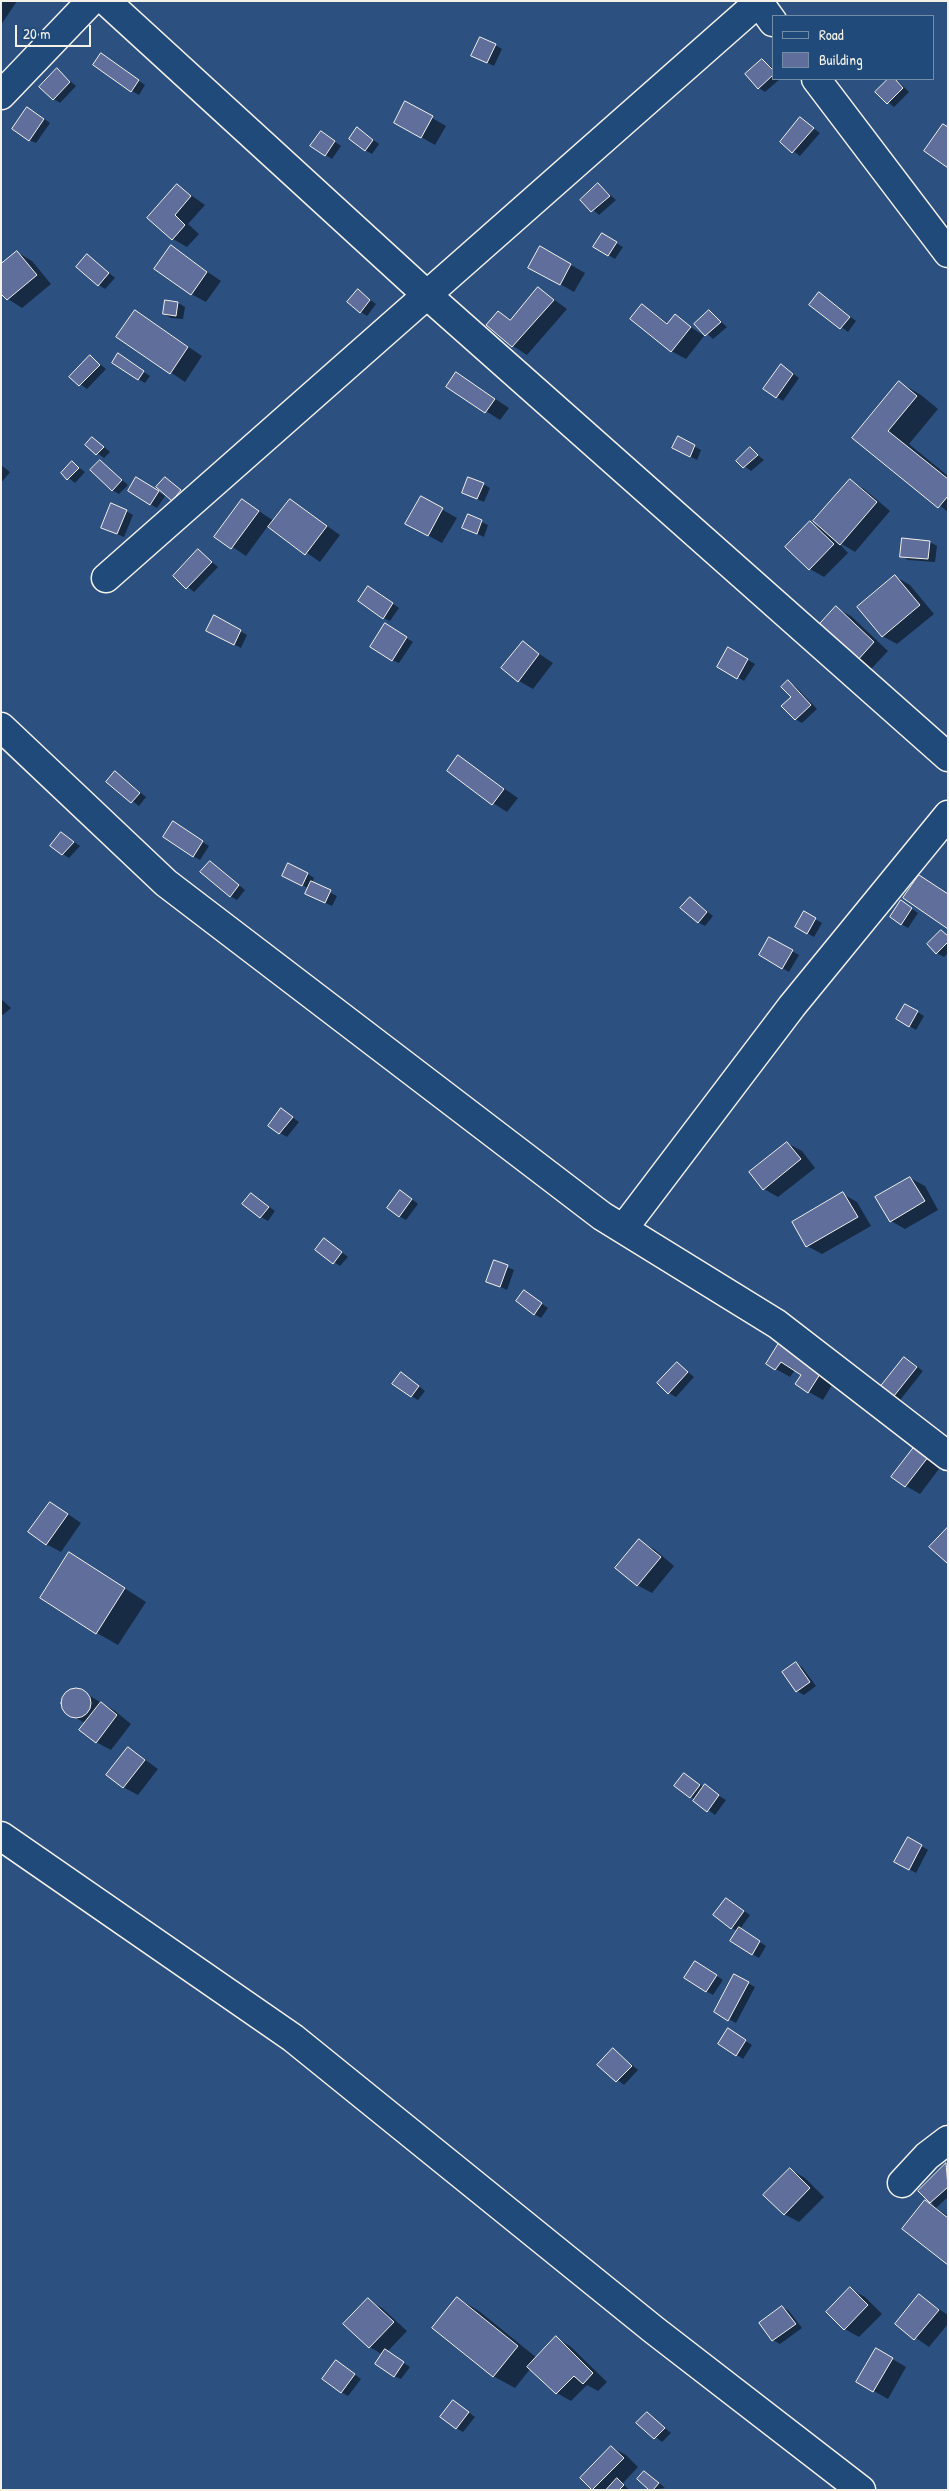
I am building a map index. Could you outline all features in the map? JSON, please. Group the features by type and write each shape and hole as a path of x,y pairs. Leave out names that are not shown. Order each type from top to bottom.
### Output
{"street":[{"path":"1,95 91,1"},
{"path":"106,1 426,294 948,757"},
{"path":"106,578 426,294 762,7"},
{"path":"817,80 948,253"},
{"path":"1,726 166,883 594,1210 776,1324 948,1456"},
{"path":"623,1229 792,1006 948,815"},
{"path":"1,1836 294,2038 654,2330 861,2490"},
{"path":"902,2183 928,2156 948,2140"}],"building":[{"path":"480,37 496,44 487,63 471,56"},
{"path":"101,53 139,80 131,92 93,65"},
{"path":"762,59 772,69 772,76 758,89 745,74"},
{"path":"57,68 70,82 53,100 39,87"},
{"path":"887,80 896,80 903,88 887,104 875,92"},
{"path":"405,101 433,116 421,138 394,123"},
{"path":"27,107 44,119 29,141 12,129"},
{"path":"800,117 814,128 792,153 780,142"},
{"path":"943,124 948,127 948,168 924,151"},
{"path":"357,127 373,140 365,151 349,139"},
{"path":"321,131 335,141 325,156 310,146"},
{"path":"598,183 610,196 591,212 580,200"},
{"path":"177,184 191,196 175,215 185,225 172,240 147,218"},
{"path":"602,233 617,242 608,256 593,247"},
{"path":"171,245 207,272 191,295 154,269"},
{"path":"540,246 571,264 560,285 528,268"},
{"path":"17,251 37,275 7,300 1,294 1,264"},
{"path":"87,254 109,273 98,286 76,267"},
{"path":"538,287 554,300 512,347 486,325 498,311 510,320"},
{"path":"358,289 370,300 360,313 347,302"},
{"path":"819,292 850,317 840,329 809,305"},
{"path":"165,300 178,302 176,316 163,314"},
{"path":"642,304 667,324 675,314 691,327 671,352 630,319"},
{"path":"135,310 188,347 170,374 116,337"},
{"path":"709,310 721,322 705,336 694,324"},
{"path":"118,353 144,371 138,380 112,363"},
{"path":"90,355 100,365 79,386 69,377"},
{"path":"781,364 793,374 776,398 763,389"},
{"path":"456,372 495,399 485,413 446,387"},
{"path":"899,381 917,396 888,431 948,479 948,496 938,508 852,438"},
{"path":"678,436 695,445 690,457 672,448"},
{"path":"92,437 104,447 96,455 85,445"},
{"path":"750,447 758,455 743,468 736,461"},
{"path":"100,460 122,480 112,491 90,470"},
{"path":"72,461 79,468 67,480 61,473"},
{"path":"136,477 159,491 150,505 128,491"},
{"path":"165,477 181,490 172,501 156,487"},
{"path":"468,477 484,483 477,499 462,493"},
{"path":"850,479 877,502 840,545 813,521"},
{"path":"421,496 443,508 428,536 405,524"},
{"path":"242,499 259,511 231,549 214,537"},
{"path":"290,499 327,526 305,555 268,527"},
{"path":"111,503 127,510 117,534 101,528"},
{"path":"468,514 482,520 477,534 462,528"},
{"path":"810,521 834,544 809,570 785,547"},
{"path":"902,538 930,541 928,559 900,557"},
{"path":"198,549 212,562 186,589 173,576"},
{"path":"895,575 920,605 882,637 857,607"},
{"path":"368,586 393,603 383,619 358,601"},
{"path":"836,606 874,642 856,662 818,626"},
{"path":"214,615 241,630 234,645 206,631"},
{"path":"385,623 407,637 392,661 370,647"},
{"path":"523,641 539,654 518,682 501,668"},
{"path":"728,647 748,659 737,679 717,667"},
{"path":"788,680 811,705 795,720 781,706 791,697 781,687"},
{"path":"458,755 504,789 492,805 447,771"},
{"path":"115,771 140,793 131,803 106,782"},
{"path":"173,821 203,841 193,857 163,837"},
{"path":"61,832 74,842 62,855 50,846"},
{"path":"210,861 239,885 230,897 200,872"},
{"path":"288,863 308,873 302,886 282,876"},
{"path":"919,875 948,894 948,929 903,898"},
{"path":"311,881 331,890 325,903 305,894"},
{"path":"690,897 707,912 698,923 680,908"},
{"path":"901,900 912,908 901,925 890,917"},
{"path":"804,911 816,918 807,934 795,927"},
{"path":"941,930 948,936 948,942 936,954 927,944"},
{"path":"769,937 793,950 782,969 759,955"},
{"path":"905,1004 918,1011 909,1027 896,1019"},
{"path":"281,1108 293,1117 279,1134 268,1126"},
{"path":"787,1142 801,1159 763,1190 749,1172"},
{"path":"910,1177 925,1201 890,1222 875,1197"},
{"path":"400,1190 412,1199 399,1217 387,1208"},
{"path":"843,1192 858,1217 806,1247 792,1222"},
{"path":"251,1193 269,1207 260,1218 242,1204"},
{"path":"324,1238 342,1252 333,1264 315,1250"},
{"path":"494,1260 508,1265 500,1287 486,1282"},
{"path":"524,1290 542,1303 534,1315 516,1301"},
{"path":"779,1343 822,1371 808,1393 795,1384 801,1375 781,1362 775,1370 766,1364"},
{"path":"904,1357 917,1367 890,1401 877,1391"},
{"path":"677,1362 688,1372 668,1394 657,1383"},
{"path":"401,1372 419,1386 411,1397 392,1384"},
{"path":"918,1442 932,1452 905,1487 891,1477"},
{"path":"50,1502 68,1514 46,1545 28,1532"},
{"path":"948,1527 948,1562 947,1563 929,1547"},
{"path":"639,1539 661,1557 637,1586 615,1568"},
{"path":"69,1552 125,1588 96,1634 40,1598"},
{"path":"796,1662 810,1682 796,1692 782,1672"},
{"path":"76,1688 87,1692 91,1703 87,1714 76,1718 65,1714 61,1703 65,1692"},
{"path":"101,1702 117,1715 96,1743 79,1730"},
{"path":"128,1747 145,1760 123,1788 106,1775"},
{"path":"684,1773 700,1785 690,1798 674,1786"},
{"path":"705,1784 719,1795 707,1812 693,1801"},
{"path":"908,1837 922,1845 909,1870 894,1862"},
{"path":"726,1898 744,1911 731,1929 713,1915"},
{"path":"739,1927 760,1941 752,1955 730,1941"},
{"path":"695,1961 717,1975 706,1992 684,1978"},
{"path":"734,1974 749,1982 728,2021 714,2012"},
{"path":"728,2028 746,2040 736,2056 718,2044"},
{"path":"613,2048 632,2066 616,2082 597,2065"},
{"path":"946,2163 948,2187 930,2203 918,2191"},
{"path":"790,2168 810,2188 784,2215 763,2195"},
{"path":"925,2200 948,2218 948,2265 902,2229"},
{"path":"850,2287 868,2305 844,2330 826,2312"},
{"path":"919,2294 939,2310 914,2340 895,2324"},
{"path":"457,2297 518,2346 493,2377 432,2328"},
{"path":"368,2298 394,2322 369,2348 343,2324"},
{"path":"782,2306 796,2324 772,2341 759,2323"},
{"path":"556,2336 593,2373 583,2384 574,2376 556,2394 527,2367"},
{"path":"876,2348 893,2358 873,2392 856,2382"},
{"path":"385,2349 404,2362 394,2377 375,2364"},
{"path":"336,2360 355,2374 341,2393 322,2379"},
{"path":"453,2400 469,2412 456,2429 440,2417"},
{"path":"647,2412 665,2428 654,2439 636,2423"},
{"path":"611,2446 624,2458 592,2490 580,2478"},
{"path":"644,2471 659,2483 653,2490 649,2490 637,2479"},
{"path":"617,2478 624,2485 619,2490 606,2490"}]}
